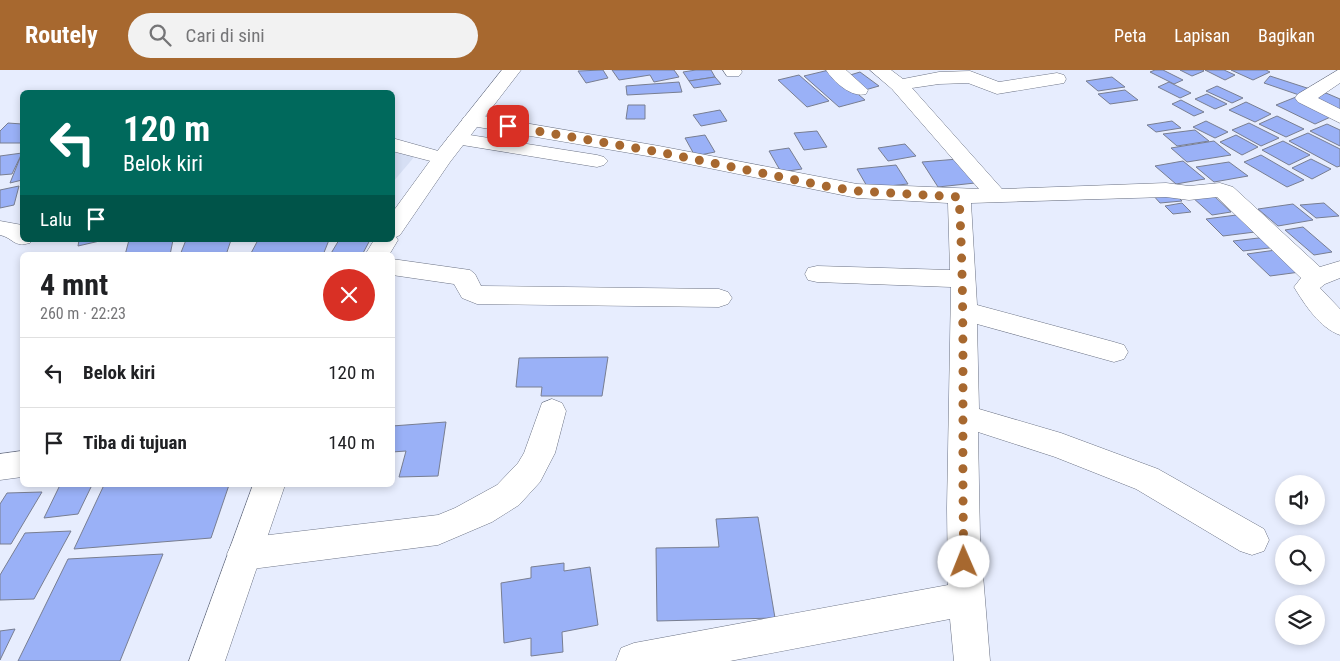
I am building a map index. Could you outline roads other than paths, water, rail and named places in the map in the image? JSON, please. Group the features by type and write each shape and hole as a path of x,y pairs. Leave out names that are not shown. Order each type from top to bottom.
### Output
{"street":[{"path":"395,226 442,158 512,70"},
{"path":"835,70 859,90"},
{"path":"879,70 898,85 995,194"},
{"path":"1340,76 1305,98 1340,117"},
{"path":"898,85 939,78 970,77 997,88 1057,79"},
{"path":"472,120 650,151 857,191 959,197 995,194 1166,190 1192,193 1220,190 1225,192 1316,278"},
{"path":"457,139 596,161"},
{"path":"395,145 442,158"},
{"path":"959,197 963,311 964,599 972,661"},
{"path":"0,228 14,230 20,236"},
{"path":"395,267 461,276 466,280 471,292 477,295 719,298"},
{"path":"1340,269 1316,278 1308,284 1309,292 1340,325"},
{"path":"817,274 962,279"},
{"path":"963,311 1114,352"},
{"path":"244,554 438,530 470,517 491,507 519,484 537,460 552,410"},
{"path":"964,416 1061,446 1147,479 1252,540"},
{"path":"0,467 20,464"},
{"path":"207,661 267,487"},
{"path":"634,661 964,599"}]}
